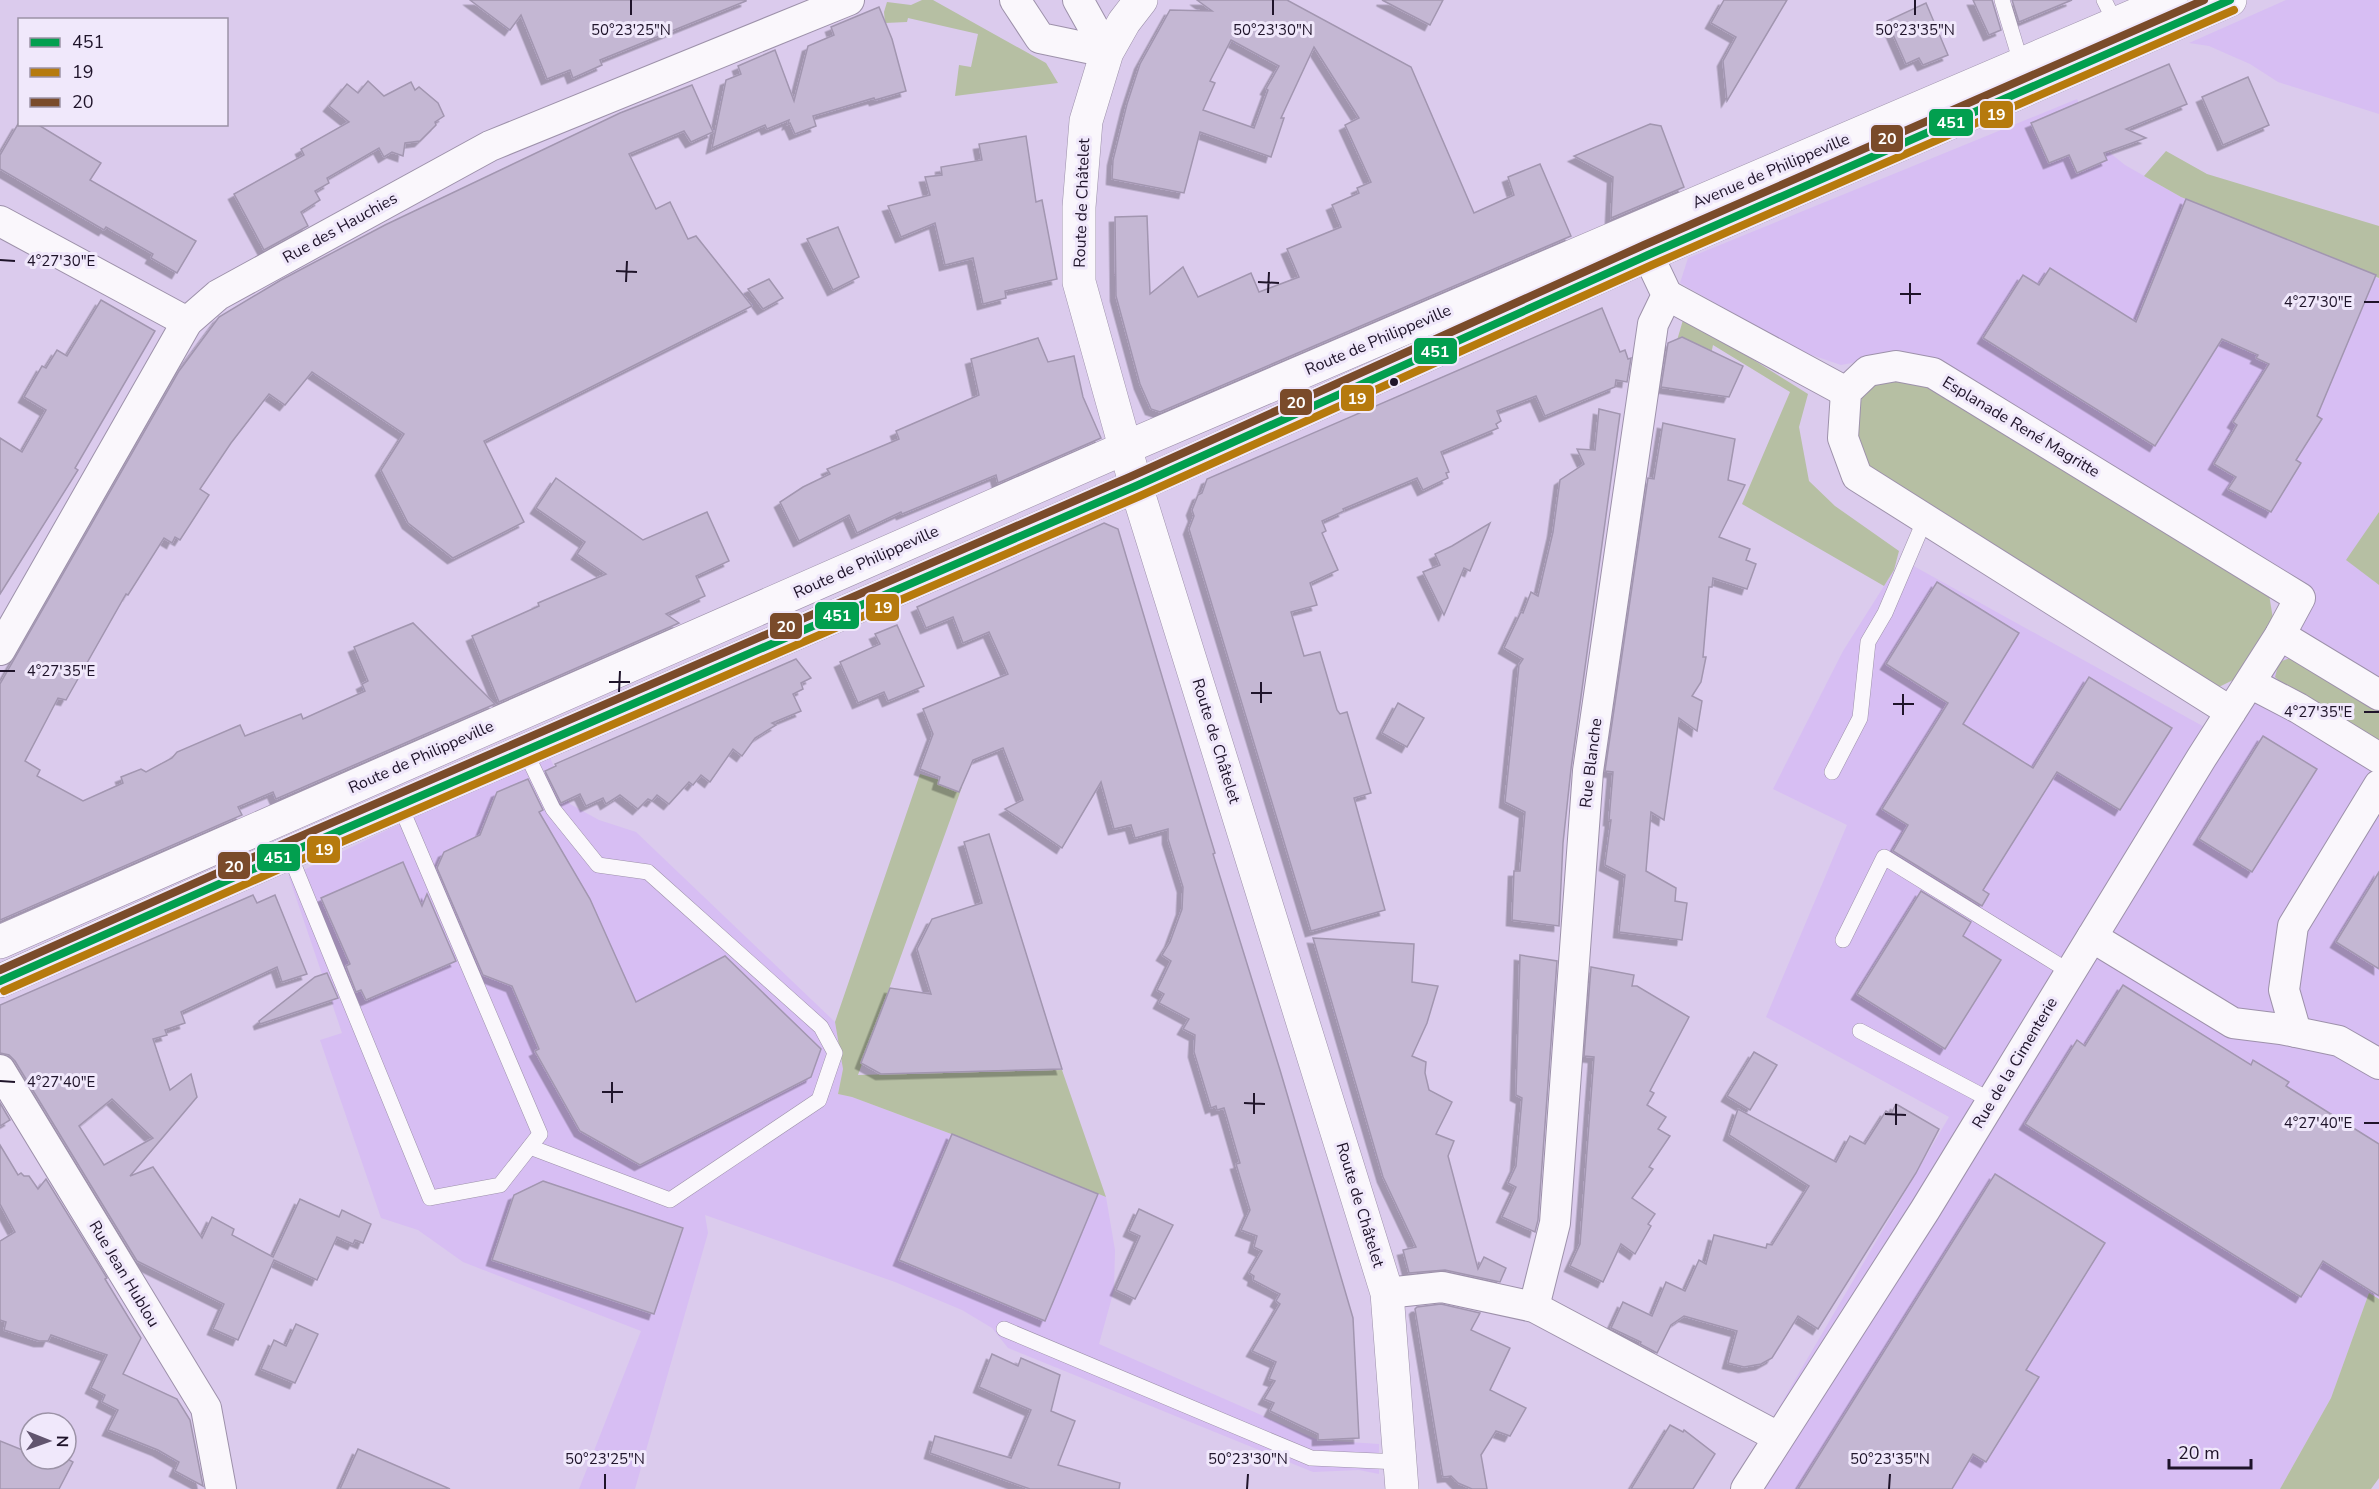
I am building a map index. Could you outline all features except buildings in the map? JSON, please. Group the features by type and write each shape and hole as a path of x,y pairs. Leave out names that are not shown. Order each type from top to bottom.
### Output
{"main road":[{"name":"Route de Châtelet","path":"1141,0 1124,22 1107,52 1086,121 1079,207 1079,282 1137,486 1387,1293 1401,1476"},
{"name":"Avenue de Philippeville","path":"1642,242 2026,76 2115,23 2171,0"},
{"name":"Avenue de Philippeville","path":"2115,23 2230,0"},
{"name":"Route de Philippeville","path":"0,942 1126,447 1642,242"},
{"name":"Route de Philippeville","path":"0,981 289,853 1137,486 1642,242"}],"street":[{"name":"Rue des Hauchies","path":"0,650 187,322 218,295 490,146 849,0"},
{"path":"1015,0 1040,38 1107,52"},
{"path":"1078,0 1107,52"},
{"path":"0,221 187,322"},
{"path":"1642,242 1667,295 1846,392 1843,438 1857,476 2230,712"},
{"name":"Rue Blanche","path":"1534,1307 1555,1223 1588,771 1653,324 1667,295"},
{"name":"Esplanade René Magritte","path":"1846,392 1868,371 1896,366 1933,373 2300,598 2280,635"},
{"path":"2280,635 2379,695"},
{"name":"Rue de la Cimenterie","path":"1746,1489 1925,1210 2230,712 2280,635"},
{"path":"2250,683 2298,708 2379,759"},
{"path":"2296,1032 2284,990 2293,926 2379,785"},
{"path":"2092,937 2232,1023 2296,1032 2338,1041 2379,1064"},
{"name":"Rue Jean Hublou","path":"0,1070 206,1408 221,1489"},
{"path":"1387,1293 1442,1287 1534,1307 1778,1437"}],"lane":[{"path":"2002,0 2026,76"},
{"path":"1832,772 1860,718 1868,642 1885,613 1925,519"},
{"path":"525,751 553,809 598,865 648,872 821,1027 835,1053 819,1100 670,1200 530,1147"},
{"path":"289,853 430,1198 500,1185 540,1134 400,805"},
{"path":"1843,940 1884,857 2070,972"},
{"path":"1860,1031 1992,1101"},
{"path":"1004,1329 1311,1458 1401,1476"}],"shaded area":[{"path":"2286,0 2379,0 2379,114 2278,82 2250,64 2209,46 2189,43"},
{"path":"2077,99 2094,140 2125,165 2181,197 2379,279 2379,512 2347,560 2379,585 2379,1299 2369,1293 2331,1398 2280,1489 1731,1489 1949,1117 1766,1017 1847,825 1773,789 1843,651 1901,559 2217,734 2287,622 2317,591 2269,594 1878,358 1841,365 1800,351 1680,283 1688,258"},
{"path":"548,753 570,804 599,820 636,832 835,1022 843,1069 838,1094 852,1097 954,1135 1106,1197 1115,1250 1114,1290 1099,1344 1318,1440 1379,1444 1379,1474 1359,1470 1313,1472 1008,1348 992,1328 962,1310 895,1282 705,1215 708,1233 635,1489 579,1489 641,1331 463,1262 418,1230 381,1218 320,1040 342,1033 289,877"}],"green space":[{"path":"922,0 933,0 1046,63 1058,83 955,96 959,65 971,67 978,34 908,18 907,22 885,23 884,12 887,2 911,5"},
{"path":"2166,151 2207,174 2379,226 2379,278 2181,197 2144,176"},
{"path":"1683,320 1717,337 1808,394 1799,427 1809,481 1835,506 1899,551 1894,570 1884,586 1742,504 1790,392 1713,345 1710,359 1673,354"},
{"path":"1894,374 1924,379 2268,588 2273,619 2239,677 2219,687 1872,476 1856,446 1857,418 1864,389"},
{"path":"2379,512 2379,585 2346,560"},
{"path":"2290,658 2379,708 2379,745 2284,686 2275,677 2279,662"},
{"path":"920,774 962,787 858,1075 1062,1070 1106,1197 954,1135 852,1097 838,1094 843,1069 835,1022"},
{"path":"2369,1293 2379,1299 2379,1478 2371,1489 2280,1489 2331,1398"}],"transit line":[{"name":"20","path":"0,970 285,843 1132,476 1644,245 2204,0"},
{"name":"451","path":"0,981 289,853 1136,486 1648,255 2230,0"},
{"name":"19","path":"4,991 293,863 1140,496 1652,265 2234,10"}]}
